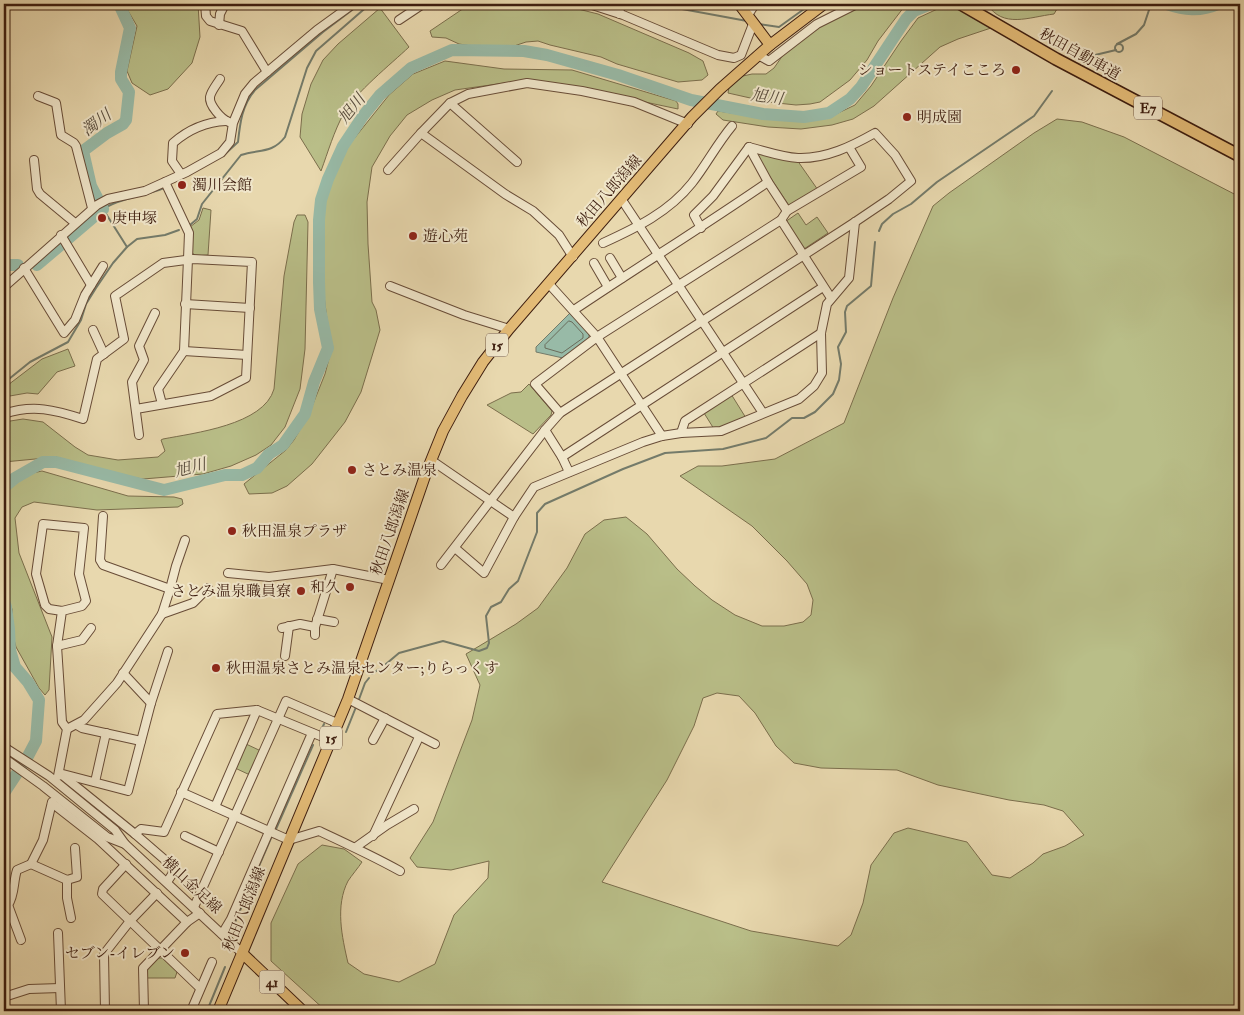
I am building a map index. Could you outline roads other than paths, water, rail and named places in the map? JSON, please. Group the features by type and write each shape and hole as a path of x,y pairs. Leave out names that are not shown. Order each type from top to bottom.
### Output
{"highway":[{"name":"秋田自動車道","path":"961,4 1056,59 1240,156"}],"main road":[{"path":"739,4 770,45"},
{"name":"秋田八郎潟線","path":"218,1011 337,723 354,701 389,580 431,460 442,431 462,396 483,362 509,329 690,120 758,55 824,4"},
{"name":"横山金足線","path":"242,953 303,1011"}],"street":[{"path":"205,4 206,16 210,21 242,31 267,72"},
{"path":"219,25 220,14 225,4"},
{"path":"4,287 24,268 63,239 75,223 97,205 145,191 221,153 230,142 230,122 245,94 254,83 317,30 353,4"},
{"path":"399,20 423,4"},
{"path":"589,4 620,14 718,55 734,58 741,55 755,4"},
{"path":"619,4 620,14"},
{"path":"758,55 769,61 817,24 857,4"},
{"path":"220,79 210,95 211,101 219,114 230,122"},
{"path":"388,170 450,102 468,94 527,83 582,91 634,102 690,120"},
{"path":"38,96 56,103 61,134 76,146 97,205"},
{"path":"450,102 517,162"},
{"path":"181,174 172,161 173,143 187,132 200,126 216,122 230,122"},
{"path":"603,244 640,226 667,208 691,184 732,126"},
{"path":"421,133 505,194 533,211 559,235 573,257"},
{"path":"441,565 560,413 855,222 889,199 911,181 895,155 875,133 849,147 822,155 799,158 749,148"},
{"path":"560,413 535,384 597,337 781,220 788,211 861,167 849,147"},
{"path":"749,148 768,182 788,211"},
{"path":"701,228 694,216 713,196 749,148"},
{"path":"34,160 36,190 75,223"},
{"path":"162,404 158,389 184,352 188,259 188,233 165,182"},
{"path":"574,310 768,182"},
{"path":"622,200 763,413"},
{"path":"781,220 831,298"},
{"path":"455,548 484,574 514,517 534,487 643,442 681,433 721,432 799,399 814,386 822,373 821,333 826,304 849,278 855,222"},
{"path":"63,239 91,285"},
{"path":"610,258 622,278"},
{"path":"4,414 17,410 53,409 83,419 97,359 124,339 115,296 163,263 188,259 252,262 246,378 211,396 136,409"},
{"path":"594,263 608,287"},
{"path":"24,268 64,332 75,320 84,295 103,266"},
{"path":"549,284 597,337 662,436"},
{"path":"390,286 464,315 509,329"},
{"path":"562,457 823,287"},
{"path":"185,304 250,308"},
{"path":"139,435 132,382 144,360 139,346 154,313"},
{"path":"93,330 104,354"},
{"path":"681,433 685,421 821,333"},
{"path":"184,352 247,355"},
{"path":"545,430 569,472"},
{"path":"431,460 514,517"},
{"path":"103,516 100,560 103,565 170,589"},
{"path":"43,524 84,528 79,574 86,601 82,606 62,611 49,609 45,604 36,574 43,524"},
{"path":"68,729 84,720 117,683 162,614 185,540"},
{"path":"316,627 332,569"},
{"path":"228,573 269,577 332,569 389,580"},
{"path":"162,614 193,603 208,588"},
{"path":"62,611 57,646 62,722 68,729"},
{"path":"285,656 285,627 300,624 316,627 334,622"},
{"path":"57,646 82,640 91,628"},
{"path":"58,774 128,792 151,703 168,651"},
{"path":"123,673 151,703"},
{"path":"144,1011 143,968 197,910 219,852 286,701 337,723"},
{"path":"354,701 435,744"},
{"path":"215,807 257,710"},
{"path":"135,834 141,829 164,832 217,714 257,710 330,740"},
{"path":"373,740 385,718"},
{"path":"77,725 141,741"},
{"path":"58,774 68,729"},
{"path":"95,782 106,733"},
{"path":"222,934 231,920 312,733"},
{"path":"373,836 419,737"},
{"name":"横山金足線","path":"4,747 49,776 115,830 125,844 242,953"},
{"name":"横山金足線","path":"4,758 43,786 107,837 125,844"},
{"path":"58,774 135,834 172,866 173,872 167,882"},
{"path":"181,792 289,840 319,830 348,846 356,847 400,871"},
{"path":"21,940 6,906 12,900 17,870 31,864 43,840 52,803 98,839 187,922"},
{"path":"356,847 414,809"},
{"path":"184,836 219,852"},
{"path":"31,864 67,880 77,877 75,848"},
{"path":"126,864 103,889 102,894 200,988"},
{"path":"67,880 67,898 71,918"},
{"path":"105,1011 104,954 130,921 157,893"},
{"path":"58,933 61,1011"},
{"path":"191,1011 212,962"},
{"path":"4,997 29,989 60,988"}],"water":[{"path":"570,313 589,333 589,340 563,358 536,352 536,347"}],"waterway":[{"name":"濁川","path":"37,265 103,209 91,186 83,151 126,120 129,92 121,79 121,72 130,28 119,4"},
{"path":"223,156 238,142 244,108 255,90 323,32 360,4"},
{"path":"190,225 197,219 202,204 241,155 270,149 285,137 307,68 316,51 370,4"},
{"path":"655,4 747,21"},
{"path":"759,24 779,27 811,4"},
{"name":"旭川","path":"4,487 15,478 43,462 56,462 164,490 225,475 242,475 257,468 269,454 283,445 305,414 314,382 328,348 320,309 319,282 319,220 321,200 328,179 343,146 363,116 380,95 411,68 452,50 524,51 547,55 618,75 691,100 763,114 804,117 829,113 850,99 861,87 906,19 914,11 931,4"},
{"path":"1117,44 1136,34 1144,25 1151,4"},
{"name":"旭川","path":"1167,4 1192,9 1211,7 1218,4"},
{"path":"1119,44 1123,48 1119,52 1115,48 1119,44"},
{"path":"1095,55 1116,50"},
{"path":"879,231 882,224 893,214 911,204 937,182 1034,116 1052,91"},
{"path":"127,247 103,209 117,202 164,188"},
{"path":"4,383 30,362 68,342 81,320 86,304 113,263 127,247 137,239 165,235 179,230"},
{"path":"386,664 399,653 443,641 479,651 487,648 489,643 486,616 491,607 501,602 509,589 518,581 537,532 537,513 545,504 623,469 665,453 723,449 766,438 792,418 804,418 815,412 833,394 839,380 841,364 838,347 846,332 845,312 847,306 871,286 875,242"},
{"name":"濁川","path":"4,265 18,265"},
{"name":"旭川","path":"4,602 9,629 10,650 15,667 28,682 39,700 36,741 4,793"},
{"path":"372,674 379,669"},
{"path":"358,702 365,683 369,678"},
{"path":"346,732 356,707"},
{"path":"320,733 324,724"},
{"path":"276,829 313,745"},
{"path":"233,927 271,838"},
{"path":"207,1011 225,967"}],"place":[{"name":"ショートステイこころ","path":"1016,70"},
{"name":"明成園","path":"907,117"},
{"name":"濁川会館","path":"182,185"},
{"name":"庚申塚","path":"102,218"},
{"name":"遊心苑","path":"413,236"},
{"name":"さとみ温泉","path":"352,470"},
{"name":"秋田温泉プラザ","path":"232,531"},
{"name":"和久","path":"350,587"},
{"name":"さとみ温泉職員寮","path":"301,591"},
{"name":"秋田温泉さとみ温泉センター;りらっくす","path":"216,668"},
{"name":"セブン-イレブン","path":"185,953"}]}
